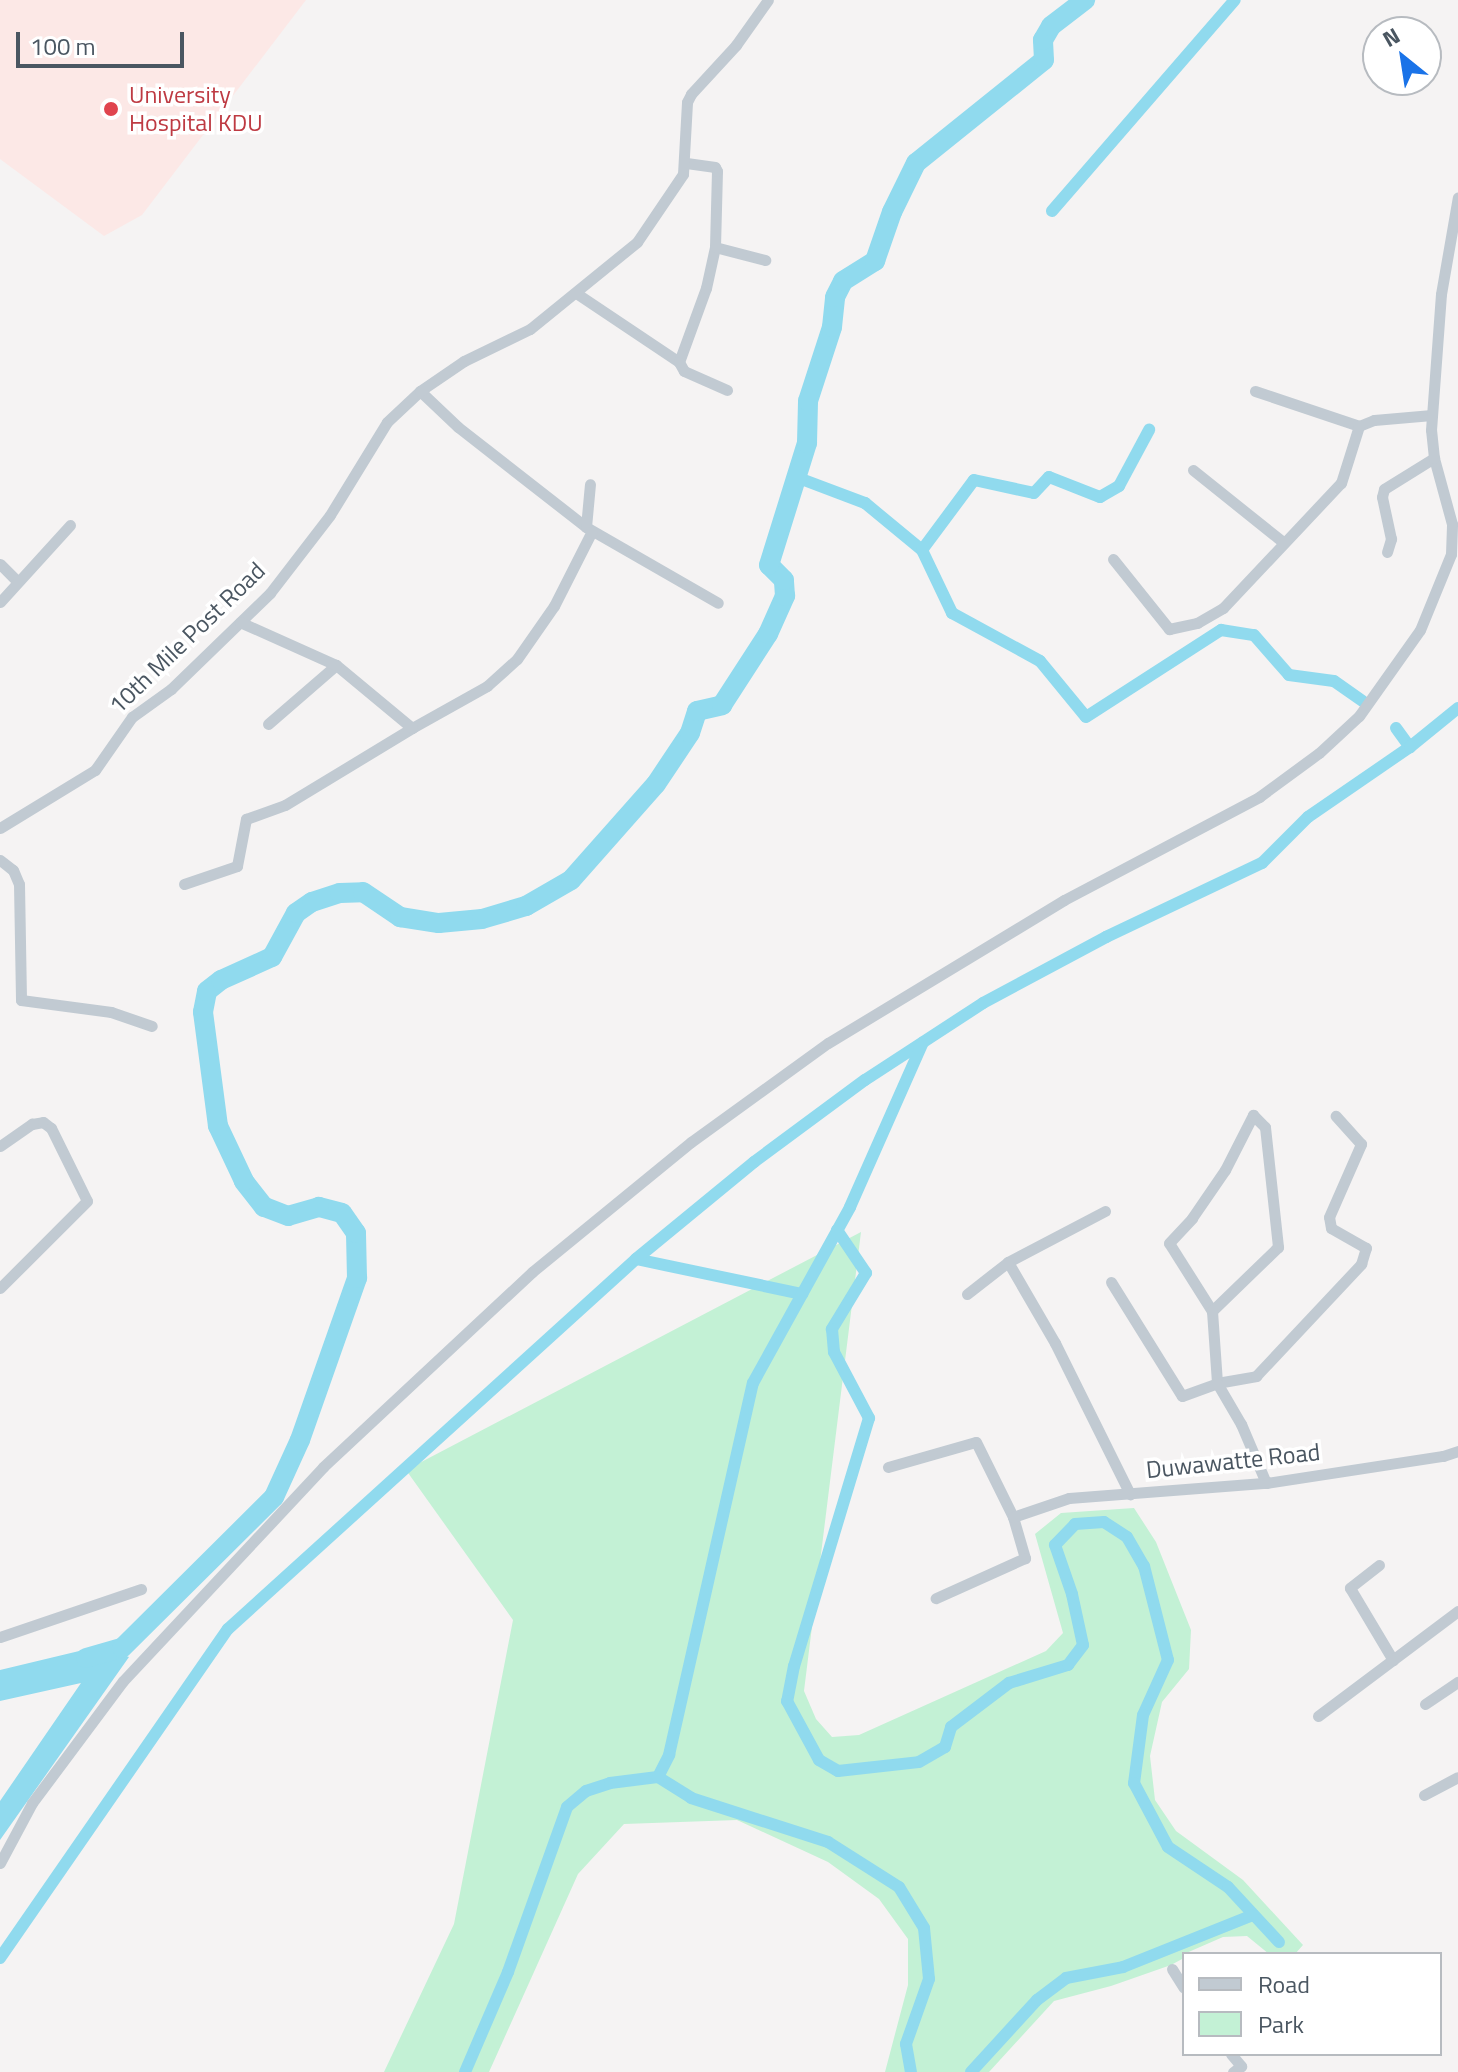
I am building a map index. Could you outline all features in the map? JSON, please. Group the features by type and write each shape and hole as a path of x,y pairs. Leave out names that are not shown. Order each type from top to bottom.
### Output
{"street":[{"name":"10th Mile Post Road","path":"0,828 95,770 132,717 171,689 270,593 330,515 387,422 420,391 464,361 530,329 637,242 672,194 686,163 687,102 691,94 736,45 768,0"},
{"path":"679,362 706,288 715,247 717,171 715,167 686,163"},
{"path":"0,1863 32,1803 123,1681 323,1467 532,1272 691,1142 828,1043 1064,900 1259,797 1319,753 1359,716 1420,630 1451,554 1452,524 1434,458 1432,415 1441,294 1458,197"},
{"path":"715,247 765,260"},
{"path":"576,293 679,362 684,371 727,390"},
{"path":"420,391 458,427 589,529 718,603"},
{"path":"1255,391 1359,426 1374,420 1432,415"},
{"path":"1113,559 1169,629 1197,623 1223,608 1341,483 1359,426"},
{"path":"1387,552 1391,539 1382,497 1384,489 1434,458"},
{"path":"1193,470 1283,542"},
{"path":"184,884 237,866 246,819 285,805 487,686 517,659 554,606 589,529 590,484"},
{"path":"0,602 16,580 70,525"},
{"path":"0,564 16,580"},
{"path":"240,622 336,665 412,728"},
{"path":"268,724 336,665"},
{"path":"0,860 13,870 19,884 21,1000 111,1012 152,1026"},
{"path":"1212,1311 1278,1247 1265,1127 1253,1115 1225,1170 1169,1243 1212,1311 1217,1383 1241,1424 1266,1483"},
{"path":"1111,1282 1182,1396 1217,1383 1256,1376 1361,1264 1366,1248 1331,1228 1329,1217 1361,1144 1336,1116"},
{"path":"0,1146 32,1124 43,1122 51,1128 87,1201 0,1288"},
{"path":"967,1294 1008,1262 1105,1211"},
{"path":"1008,1262 1055,1343 1130,1494"},
{"path":"888,1467 976,1442 1013,1517 1025,1558 936,1598"},
{"name":"Duwawatte Road","path":"1013,1517 1069,1498 1266,1483 1443,1456 1458,1451"},
{"path":"1379,1565 1350,1588 1393,1660"},
{"path":"0,1637 141,1589"},
{"path":"1318,1716 1458,1611"},
{"path":"1425,1704 1458,1682"},
{"path":"1424,1795 1458,1777"},
{"path":"1172,1969 1182,1985"},
{"path":"1233,2056 1241,2066 1233,2072"}],"shaded area":[{"name":"University Hospital KDU","path":"0,0 306,0 142,215 104,236 0,159"}],"green space":[{"path":"861,1232 804,1691 816,1719 832,1737 859,1735 1046,1651 1063,1633 1035,1534 1061,1513 1134,1508 1156,1542 1191,1630 1189,1669 1162,1702 1150,1756 1155,1800 1176,1831 1243,1880 1303,1945 1297,1952 1267,1952 1247,1936 1223,1937 1182,1952 1182,1959 1171,1965 1111,1986 1054,2001 989,2072 885,2072 908,1985 908,1939 879,1899 828,1862 737,1820 624,1824 578,1874 489,2072 384,2072 454,1924 513,1620 406,1470"}],"water":[{"path":"100,1646 129,1657 0,1840 0,1801 81,1683 0,1701 0,1670"}],"waterway":[{"path":"86,1658 122,1648 274,1497 300,1440 357,1278 356,1233 342,1213 319,1207 288,1216 264,1207 244,1181 218,1126 203,1012 207,991 221,980 272,957 296,913 312,902 340,893 363,892 400,917 439,923 482,919 526,906 571,880 656,784 690,733 697,711 722,705 768,634 785,596 784,580 769,565 807,443 808,401 832,327 835,297 843,281 875,261 892,212 916,163 1044,60 1043,40 1051,26 1085,0"},
{"path":"1052,211 1235,0"},
{"path":"922,550 974,480 1034,493 1049,477 1100,497 1119,486 1149,430"},
{"path":"796,477 865,503 922,550 952,613 1040,661 1086,717 1221,630 1254,635 1289,675 1334,681 1363,701"},
{"path":"0,1958 228,1629 636,1259 754,1162 865,1080 983,1003 1106,937 1262,863 1308,817 1410,747 1458,708"},
{"path":"1396,728 1410,747"},
{"path":"465,2072 508,1972 567,1807 586,1791 610,1783 658,1777 669,1755 753,1383 850,1207 923,1042"},
{"path":"837,1230 866,1273 832,1329 834,1352 869,1418 794,1666 787,1701 819,1760 838,1771 919,1762 945,1747 951,1727 1009,1683 1068,1665 1083,1645 1072,1594 1055,1545 1075,1524 1104,1522 1127,1537 1144,1566 1168,1660 1143,1715 1134,1783 1168,1847 1228,1887 1279,1942"},
{"path":"636,1259 802,1294"},
{"path":"658,1777 691,1798 828,1842 899,1887 924,1928 929,1979 906,2044 911,2072"},
{"path":"971,2072 1037,2000 1066,1978 1123,1967 1253,1915"}],"place":[{"name":"University Hospital KDU","path":"111,109"}]}
